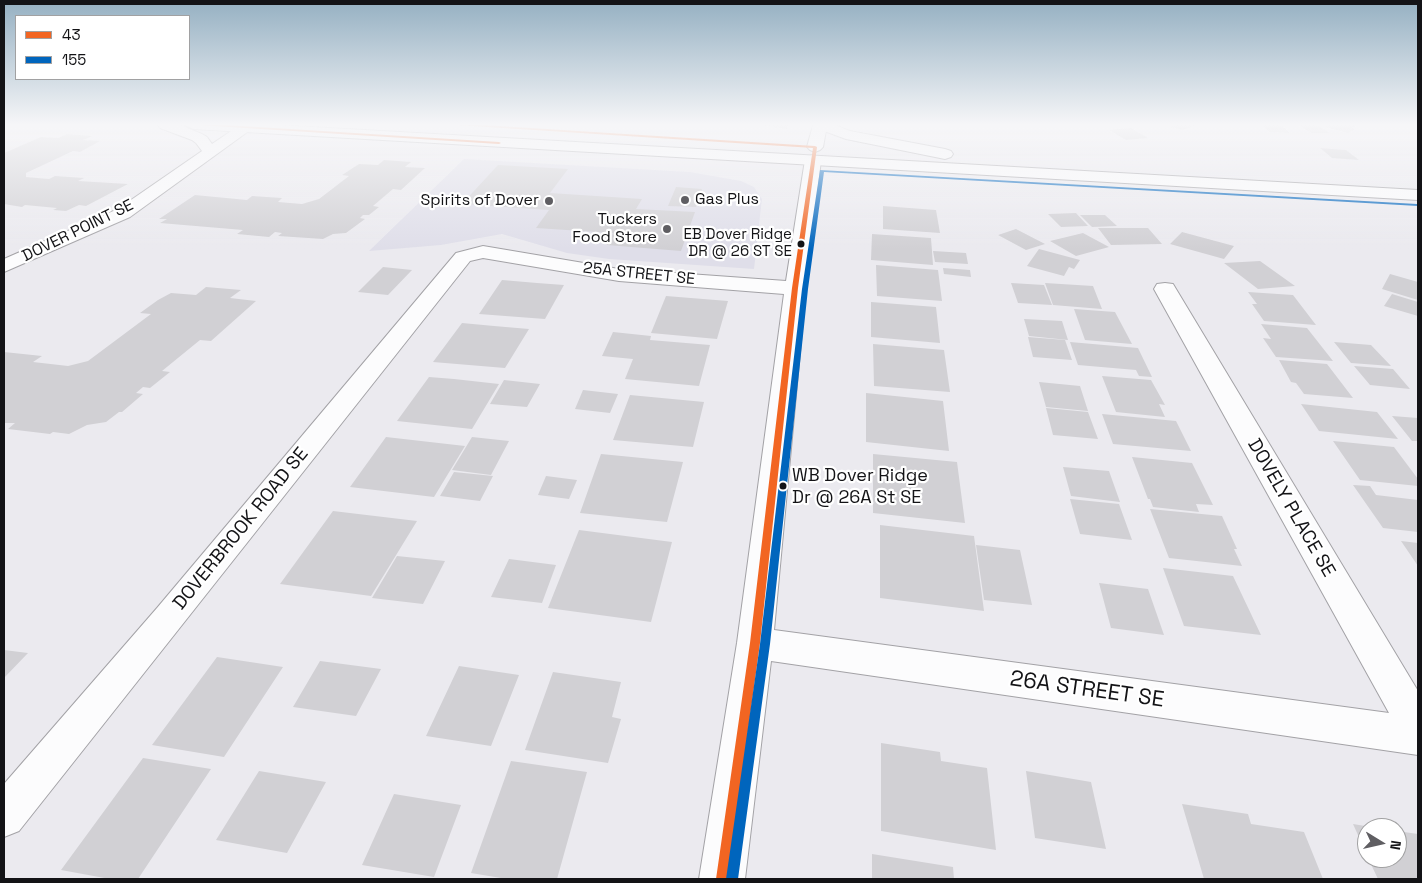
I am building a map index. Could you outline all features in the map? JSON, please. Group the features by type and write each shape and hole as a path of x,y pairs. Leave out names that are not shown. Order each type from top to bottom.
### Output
{"street":[{"name":"DOVER POINT SE","path":"4,266 124,212 190,166"},
{"path":"722,879 755,643 795,288 812,166"},
{"path":"994,166 1418,195"},
{"path":"1161,166 1418,181"},
{"name":"25A STREET SE","path":"483,252 619,274 795,288"},
{"name":"DOVERBROOK ROAD SE","path":"4,816 169,618 463,257 483,252"},
{"name":"DOVELY PLACE SE","path":"1165,289 1418,727"},
{"name":"26A STREET SE","path":"755,643 1418,736"}],"shaded area":[{"path":"457,166 589,166 690,172 741,181 754,187 762,199 754,269 609,259 567,253 502,234 441,245 369,251"}],"building":[{"path":"4,166 41,166 26,173 26,177 49,179 55,176 84,178 78,181 128,184 86,206 79,205 66,211 53,210 57,208 25,205 22,207 4,204"},
{"path":"356,166 425,168 401,190 393,189 373,206 379,207 369,215 363,215 360,218 365,219 346,233 333,234 323,239 278,236 282,233 275,232 269,237 237,234 243,230 160,223 167,219 159,219 195,195 247,200 252,196 282,198 278,202 302,204 319,199 349,176 342,175"},
{"path":"497,166 519,166 568,169 550,193 642,199 636,209 695,212 681,251 607,245 613,233 536,228 549,210 462,204"},
{"path":"676,187 702,189 696,207 668,206"},
{"path":"883,206 936,210 940,233 883,229"},
{"path":"1076,213 1088,226 1061,227 1048,214"},
{"path":"1080,215 1105,215 1117,226 1092,227"},
{"path":"1098,228 1148,228 1162,244 1111,245"},
{"path":"1016,229 1045,244 1026,250 998,235"},
{"path":"1182,232 1234,246 1224,259 1170,244"},
{"path":"1083,233 1109,247 1076,256 1050,241"},
{"path":"872,234 931,238 933,265 871,260"},
{"path":"1039,249 1080,260 1074,269 1069,267 1064,276 1027,266"},
{"path":"933,251 966,253 968,264 935,262"},
{"path":"1260,261 1295,286 1258,289 1224,263"},
{"path":"876,265 938,270 942,301 877,296"},
{"path":"383,267 412,270 388,295 358,292"},
{"path":"943,268 970,270 971,277 944,274"},
{"path":"1390,274 1418,282 1418,300 1382,289"},
{"path":"502,280 564,285 545,319 479,314"},
{"path":"1011,283 1044,285 1052,305 1018,303"},
{"path":"1045,283 1093,286 1102,309 1053,305"},
{"path":"206,287 241,290 230,298 256,301 211,341 200,340 162,371 170,372 150,388 143,387 136,393 143,394 122,412 119,412 106,422 87,425 69,434 53,432 50,434 8,429 15,423 4,423 4,352 42,356 33,362 68,366 88,361 151,314 140,313 158,300 171,293 196,295"},
{"path":"1248,292 1293,295 1316,325 1264,321 1252,304 1257,304"},
{"path":"1392,294 1418,302 1418,316 1384,306"},
{"path":"666,296 728,301 717,339 651,333"},
{"path":"871,302 936,307 940,343 871,337"},
{"path":"1074,309 1115,312 1132,344 1085,340"},
{"path":"1024,319 1062,321 1068,340 1029,336"},
{"path":"462,323 529,329 505,368 433,362"},
{"path":"1261,324 1307,328 1333,361 1276,357 1263,338 1271,339"},
{"path":"613,332 651,336 650,340 710,345 699,386 625,379 633,359 602,356"},
{"path":"1028,337 1065,340 1072,360 1033,357"},
{"path":"1070,342 1138,348 1152,377 1139,376 1136,370 1078,365"},
{"path":"1334,342 1371,345 1391,366 1351,363"},
{"path":"873,344 944,350 950,392 874,386"},
{"path":"1279,360 1327,364 1353,398 1304,394 1296,383 1291,382"},
{"path":"1354,366 1393,369 1410,389 1370,385"},
{"path":"1102,376 1151,380 1165,405 1159,404 1165,417 1116,412"},
{"path":"429,377 499,384 472,429 397,421"},
{"path":"504,380 540,384 527,407 490,404"},
{"path":"1039,382 1080,386 1088,411 1046,407"},
{"path":"583,390 618,394 610,413 575,409"},
{"path":"866,393 943,401 949,451 866,442"},
{"path":"630,395 704,402 693,447 613,440"},
{"path":"1301,404 1377,412 1398,439 1319,431"},
{"path":"1046,408 1088,412 1098,439 1053,435"},
{"path":"1102,414 1176,421 1191,451 1113,444"},
{"path":"1392,416 1418,418 1418,441 1412,441"},
{"path":"386,437 465,446 434,497 350,487"},
{"path":"472,437 509,441 491,475 452,470"},
{"path":"1333,441 1394,447 1418,479 1418,486 1360,480"},
{"path":"601,454 683,462 667,522 580,513"},
{"path":"873,454 957,462 965,523 873,513"},
{"path":"1132,457 1192,463 1213,505 1196,504 1199,512 1153,507 1150,499 1148,499"},
{"path":"1063,467 1109,471 1120,502 1071,496"},
{"path":"454,472 493,476 480,501 440,496"},
{"path":"546,476 577,480 569,499 538,495"},
{"path":"1353,485 1370,486 1376,495 1418,500 1418,532 1383,528"},
{"path":"1070,499 1119,504 1132,540 1080,534"},
{"path":"1150,509 1222,516 1237,549 1234,549 1242,566 1169,558"},
{"path":"333,511 417,521 371,596 280,584"},
{"path":"880,525 974,536 984,611 880,598"},
{"path":"579,530 672,542 651,622 548,608"},
{"path":"1401,541 1418,543 1418,566"},
{"path":"976,545 1020,550 1032,605 984,600"},
{"path":"397,556 445,561 423,604 372,598"},
{"path":"509,559 556,565 542,603 491,597"},
{"path":"1163,568 1233,576 1261,635 1184,626"},
{"path":"1099,583 1148,589 1164,635 1111,628"},
{"path":"4,650 28,653 4,678"},
{"path":"217,657 283,667 224,757 152,745"},
{"path":"320,661 381,669 356,716 293,707"},
{"path":"459,666 519,675 491,746 426,736"},
{"path":"553,672 621,682 612,717 621,719 608,763 525,750"},
{"path":"881,743 940,752 941,761 987,768 996,850 881,831"},
{"path":"143,758 211,769 138,879 110,879 61,870"},
{"path":"511,761 587,772 557,879 507,879 471,873"},
{"path":"259,771 326,782 287,853 216,840"},
{"path":"1026,771 1091,782 1106,849 1035,838"},
{"path":"394,794 461,805 434,877 362,865"},
{"path":"1182,804 1248,814 1251,824 1304,832 1323,879 1204,879"},
{"path":"1353,824 1357,825 1357,833"},
{"path":"1407,832 1418,834 1418,879 1378,879 1373,868 1407,868"},
{"path":"872,854 953,867 954,879 872,879"}],"transit line":[{"name":"43","path":"722,879 755,643 795,288 812,166"},
{"name":"155","path":"732,879 765,644 805,289 822,171 1417,205"}],"place":[{"name":"Gas Plus","path":"685,200"},
{"name":"Spirits of Dover","path":"549,201"},
{"name":"Tuckers Food Store","path":"667,229"},
{"name":"EB Dover Ridge DR @ 26 ST SE","path":"801,244"},
{"name":"WB Dover Ridge Dr @ 26A St SE","path":"783,486"}]}
